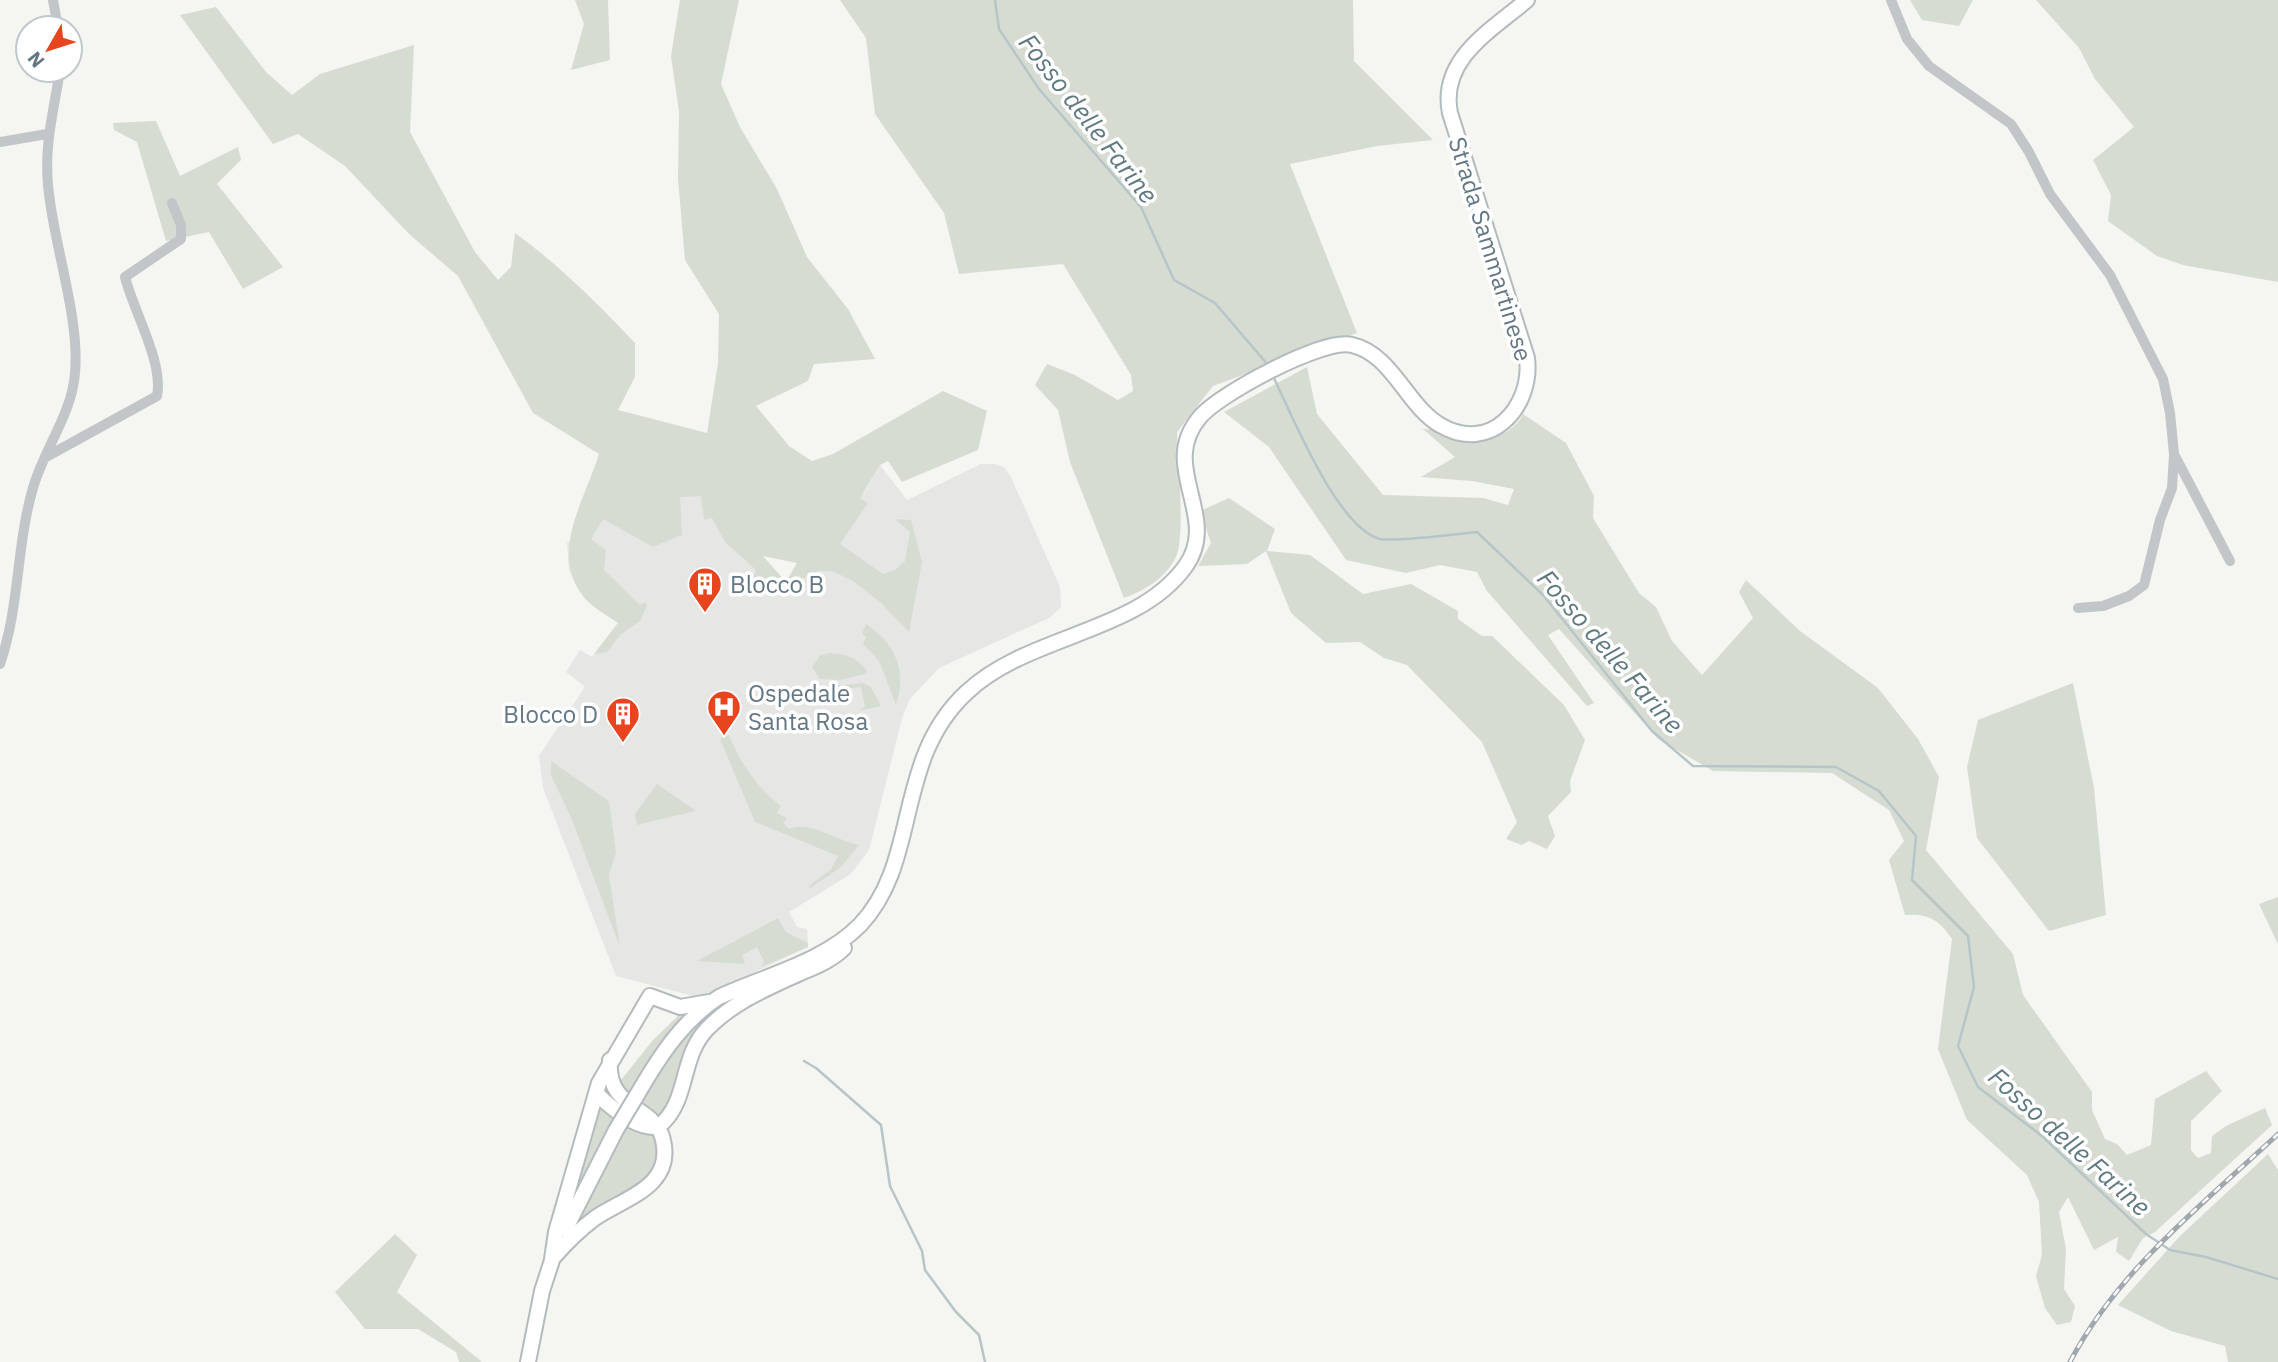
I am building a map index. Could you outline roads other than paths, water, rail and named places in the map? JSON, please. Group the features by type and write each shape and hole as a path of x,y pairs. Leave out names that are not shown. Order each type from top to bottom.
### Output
{"main road":[{"name":"Strada Sammartinese","path":"528,1362 552,1259 616,1130 673,1038 719,997 827,950 858,926 890,878 916,777 929,742 963,695 1009,661 1138,606 1158,594 1187,565 1194,551 1198,526 1184,469 1185,443 1209,408 1242,385 1300,358 1340,344 1366,350 1379,361 1420,410 1439,425 1459,432 1495,428 1519,407 1527,386 1527,358 1448,98 1451,76 1462,56 1527,0"},
{"path":"658,1127 677,1106 691,1052 705,1031 742,1001 836,955 858,926"},
{"path":"552,1259 556,1233 596,1093 610,1059 636,1025 650,996 680,1007 701,1004 719,997"},
{"path":"552,1259 596,1218 637,1196 650,1185 663,1160 664,1145 658,1127 635,1102 614,1086 610,1059"},
{"path":"596,1093 622,1114 646,1126 658,1127"},
{"path":"596,1093 635,1102"}],"street":[{"path":"1891,0 1907,39 1929,66 2011,124 2050,194 2110,275 2163,379 2174,454 2172,488 2160,520 2144,584 2129,596 2103,606 2078,608"},
{"path":"0,664 14,619 24,525 34,485 67,404 75,375 75,347 48,187 47,134 57,84"},
{"path":"0,142 47,134"},
{"path":"46,457 157,396 159,387 154,362 125,277 181,239 181,225 172,202"},
{"path":"2174,454 2230,561"}],"waterway":[{"name":"Fosso delle Farine","path":"995,0 999,29 1039,89 1141,207 1174,280 1215,303 1268,365"},
{"name":"Fosso delle Farine","path":"1272,374 1317,467 1348,514 1364,530 1387,540 1477,532 1544,596 1652,731 1693,766 1836,767 1879,791 1916,836 1912,880 1968,936 1974,987 1958,1046 1978,1087 2042,1136 2146,1234 2170,1250 2206,1257 2278,1279"},
{"path":"804,1061 816,1068 881,1125 890,1186 922,1251 925,1270 956,1312 979,1335 985,1362"}],"railway":[{"path":"2070,1362 2112,1297 2137,1268 2278,1134"}],"place":[{"name":"Blocco B","path":"705,614"},
{"name":"Ospedale Santa Rosa","path":"724,737"},
{"name":"Blocco D","path":"623,744"}]}
